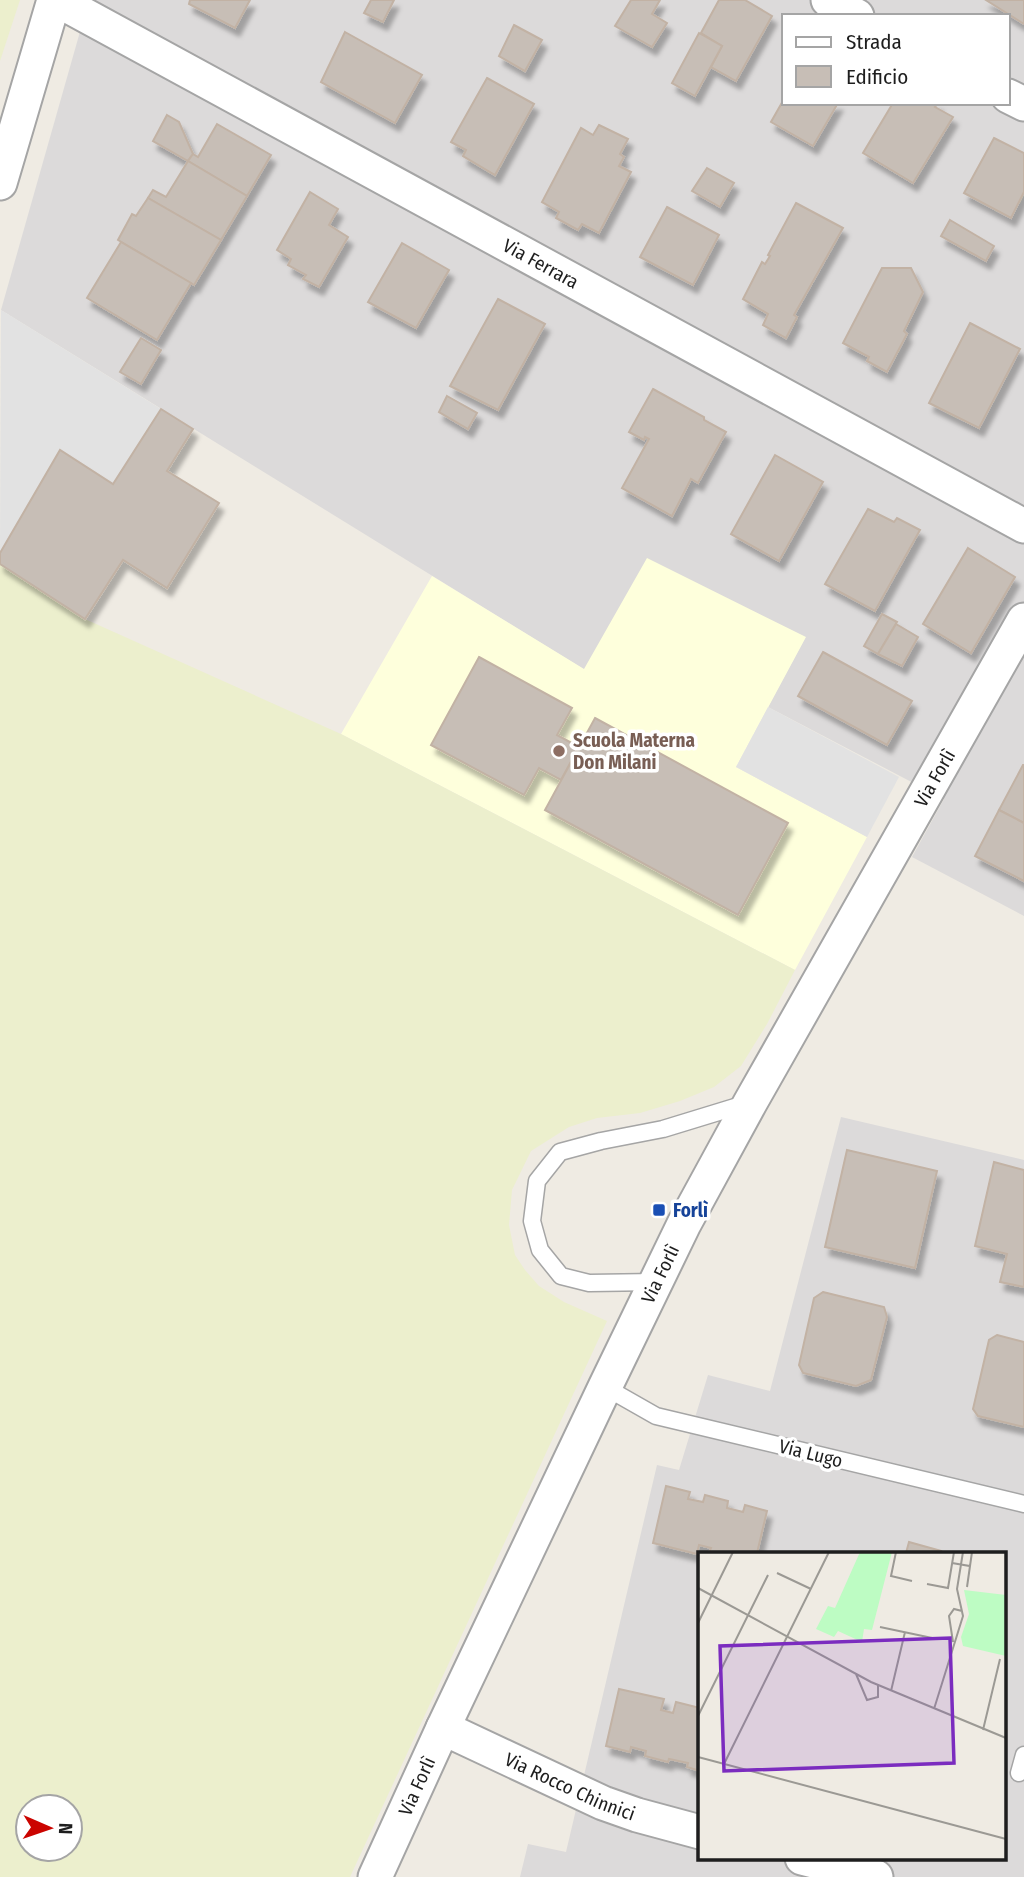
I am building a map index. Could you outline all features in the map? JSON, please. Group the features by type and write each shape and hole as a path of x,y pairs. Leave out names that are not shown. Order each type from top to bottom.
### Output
{"street":[{"path":"0,183 56,0"},
{"name":"Via Ferrara","path":"56,0 1024,526"},
{"path":"828,0 853,14"},
{"name":"Via Forlì","path":"375,1877 443,1728 684,1224 1024,620"},
{"name":"Via Rocco Chinnici","path":"443,1728 603,1803 698,1831"},
{"path":"810,1860 876,1877"}],"lane":[{"path":"657,1282 589,1283 561,1276 540,1250 532,1221 537,1181 560,1152 663,1129 750,1103"},
{"name":"Via Lugo","path":"605,1387 656,1416 1024,1504"},
{"path":"1020,1773 1024,1755"}],"shaded area":[{"path":"0,0 20,0 0,61"},
{"path":"89,0 1024,0 1024,916 912,857 944,799 768,707 805,638 585,670 1,310"},
{"path":"1,310 161,409 113,484 60,451 0,553"},
{"name":"Scuola Materna Don Milani","path":"647,558 806,637 736,767 867,837 795,970 341,734 432,576 584,669"},
{"path":"0,564 85,619 341,734 795,970 741,1066 714,1087 640,1113 597,1118 569,1127 531,1151 512,1190 509,1225 515,1255 539,1286 564,1302 607,1321 350,1877 0,1877"},
{"path":"768,707 899,777 867,837 736,767"},
{"path":"841,1117 1024,1160 1024,1877 520,1877 528,1844 566,1852 657,1465 679,1470 708,1375 770,1391"}],"building":[{"path":"190,0 250,0 235,28 189,4"},
{"path":"371,0 394,0 383,22 364,13"},
{"path":"631,0 660,0 652,14 667,23 652,47 615,26"},
{"path":"719,0 745,0 772,16 736,81 711,67 722,46 701,33"},
{"path":"986,0 1024,0 1024,24"},
{"path":"514,25 542,40 525,71 499,56"},
{"path":"345,32 422,75 395,123 321,82"},
{"path":"699,33 722,46 695,96 672,83"},
{"path":"487,78 534,104 495,175 463,156 466,150 451,142"},
{"path":"782,103 782,105 837,105 813,146 771,122"},
{"path":"892,105 936,105 935,107 953,117 913,183 863,153"},
{"path":"167,115 179,122 193,154 188,161 153,141"},
{"path":"217,124 271,155 247,196 188,161 193,154 198,157"},
{"path":"599,125 628,139 620,154 624,157 619,166 631,172 599,233 582,224 578,230 556,218 559,212 542,202 581,128 593,135"},
{"path":"994,138 1024,153 1024,192 1011,218 964,193"},
{"path":"188,161 247,196 221,240 148,198 153,190 166,197"},
{"path":"707,168 734,183 720,207 692,191"},
{"path":"310,192 338,209 329,225 348,237 319,287 303,279 306,275 288,265 291,259 277,250"},
{"path":"148,198 221,240 194,285 118,240 132,214 136,216"},
{"path":"796,203 843,228 794,315 797,317 786,338 763,325 768,314 743,299 762,262 765,264 770,256 768,255"},
{"path":"667,207 719,235 693,285 640,257"},
{"path":"950,220 994,246 986,261 941,236"},
{"path":"121,242 191,283 157,340 87,298"},
{"path":"402,243 449,270 416,328 368,302"},
{"path":"882,268 911,268 923,292 904,331 907,334 887,372 867,361 869,357 843,343"},
{"path":"498,299 545,324 498,410 450,386"},
{"path":"970,323 1020,349 979,428 929,403"},
{"path":"141,338 161,350 141,384 120,372"},
{"path":"653,389 726,432 698,483 691,479 672,516 622,488 649,439 645,437 644,440 629,432"},
{"path":"447,396 477,413 468,429 439,412"},
{"path":"161,409 193,429 167,471 219,503 167,588 123,560 85,619 0,564 0,553 60,450 113,484"},
{"path":"775,455 823,482 779,561 731,534"},
{"path":"868,509 894,522 897,518 920,530 875,611 825,584"},
{"path":"968,548 1015,577 971,653 923,624"},
{"path":"882,614 897,622 878,654 864,646"},
{"path":"896,624 918,637 902,666 878,654"},
{"path":"823,652 912,701 887,745 798,696"},
{"path":"479,657 572,708 557,735 579,747 561,780 539,768 524,795 431,745"},
{"path":"595,718 788,823 738,915 545,810"},
{"path":"1024,765 1024,823 999,810"},
{"path":"999,810 1024,823 1024,881 975,856"},
{"path":"847,1150 937,1171 915,1268 825,1247"},
{"path":"994,1162 1024,1170 1024,1287 1000,1282 1007,1254 975,1246"},
{"path":"823,1292 884,1307 887,1317 871,1380 856,1386 803,1373 799,1365 814,1298"},
{"path":"997,1335 1024,1342 1024,1427 978,1416 973,1409 989,1340"},
{"path":"666,1486 690,1492 688,1499 703,1502 705,1495 728,1501 727,1508 743,1512 745,1505 767,1511 757,1552 709,1552 711,1548 699,1545 697,1554 653,1543"},
{"path":"909,1542 941,1551 940,1552 906,1552"},
{"path":"619,1689 664,1699 661,1710 673,1713 676,1702 698,1708 698,1770 687,1767 688,1763 669,1759 668,1762 645,1756 646,1751 631,1747 630,1752 606,1746"}],"place":[{"name":"Scuola Materna Don Milani","path":"559,751"},
{"name":"Forlì","path":"659,1210"}]}
